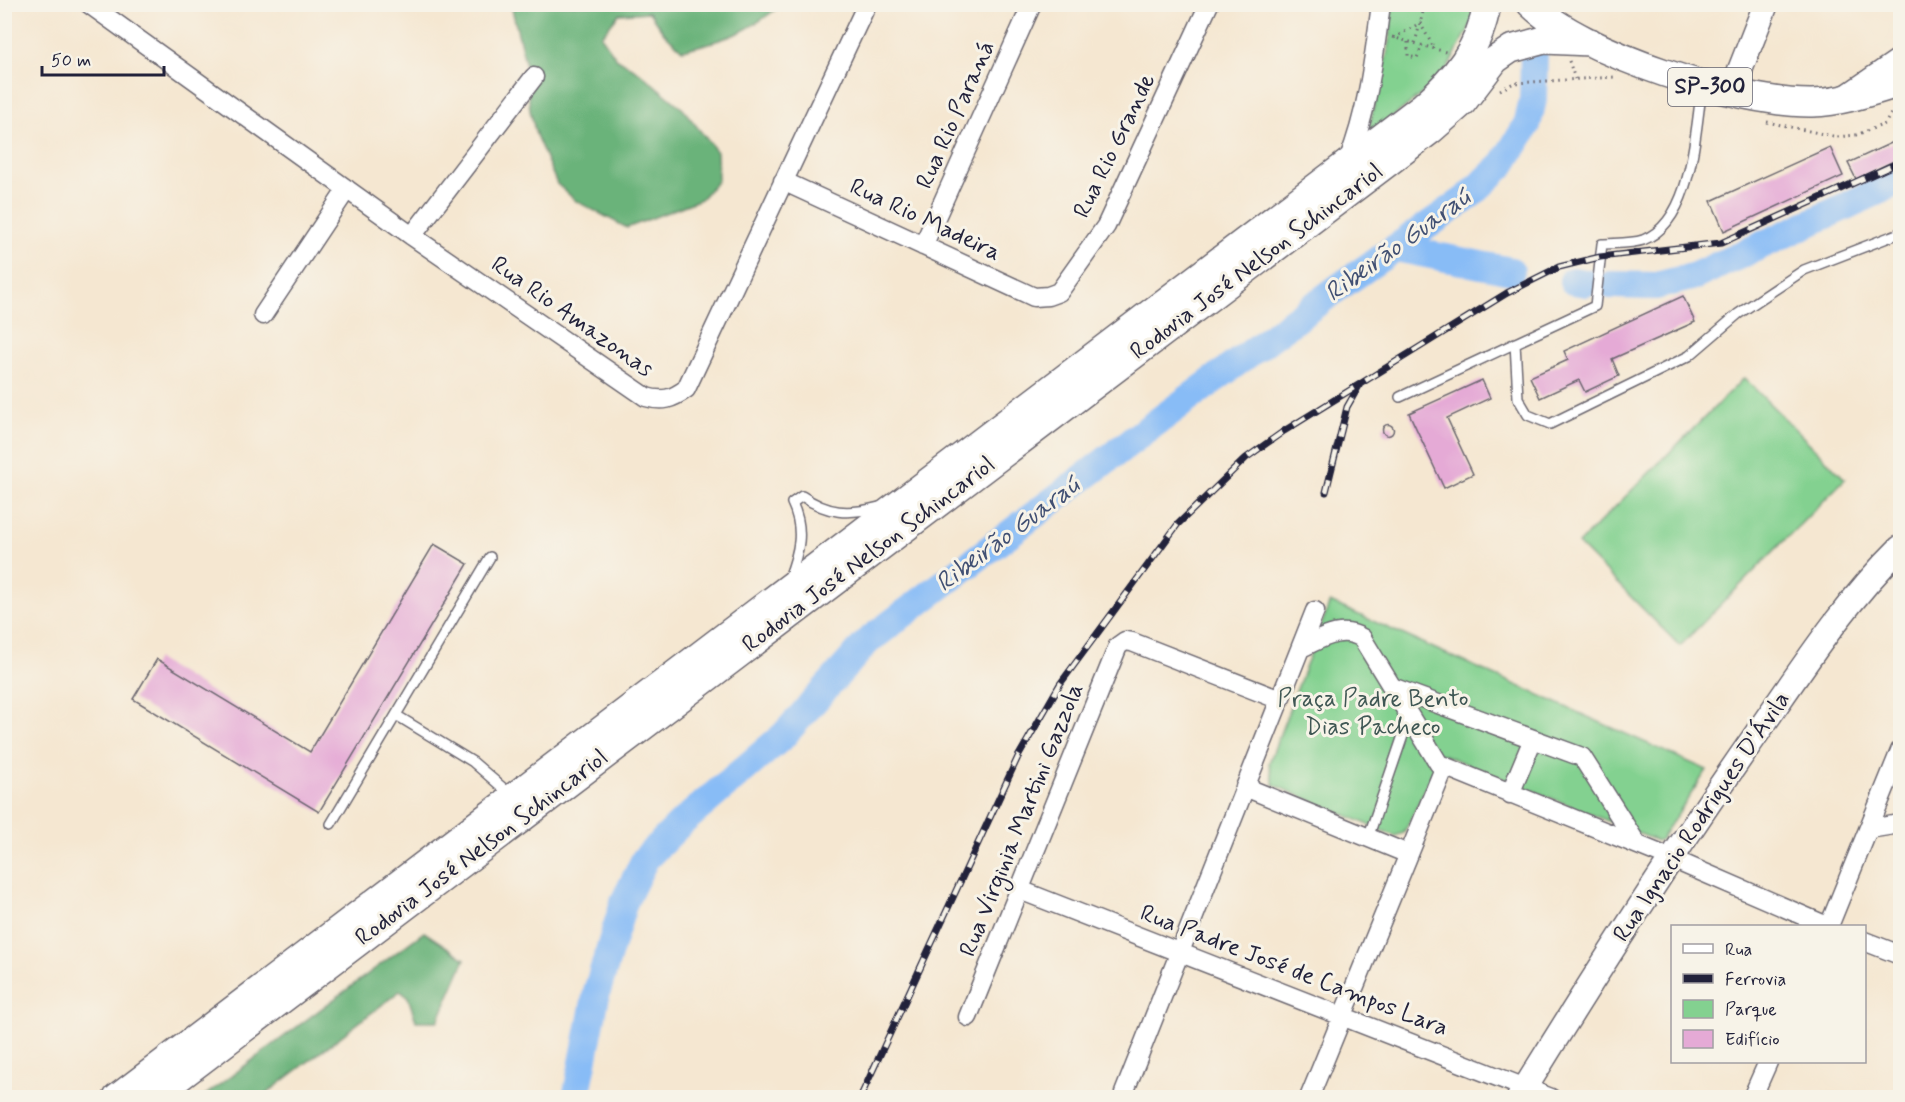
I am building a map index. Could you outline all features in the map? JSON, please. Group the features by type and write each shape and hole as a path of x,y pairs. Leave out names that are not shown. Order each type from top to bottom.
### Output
{"main road":[{"name":"Rodovia José Nelson Schincariol","path":"117,1098 1423,106 1449,83 1468,57 1481,30 1487,4"},
{"name":"SP-300","path":"1531,4 1544,16 1590,42 1731,93 1798,103 1837,100 1900,83"},
{"name":"Rodovia José Nelson Schincariol","path":"152,1098 1431,130 1463,102 1489,67 1504,53 1531,41 1561,39 1590,42"}],"street":[{"name":"Rua Rio Amazonas","path":"89,4 412,236 646,398 662,401 675,397 686,389 867,4"},
{"name":"Rua Rio Paraná","path":"923,246 1032,4"},
{"name":"Rua Rio Grande","path":"1048,296 1059,292 1106,226 1209,4"},
{"path":"1347,164 1359,134 1386,36 1381,4"},
{"path":"1731,93 1766,4"},
{"path":"1837,100 1900,57"},
{"path":"412,236 534,77"},
{"name":"Rua Rio Madeira","path":"783,181 1034,297 1048,296"},
{"path":"263,315 347,189"},
{"name":"Rua Ignacio Rodrigues D'Ávila","path":"1522,1092 1670,858 1830,628 1878,570 1900,548"},
{"path":"1124,1093 1315,611"},
{"path":"1301,648 1341,631 1354,633 1362,638 1439,764 1637,844 1823,925"},
{"name":"Rua Virginia Martini Gazzola","path":"968,1017 1116,649 1122,642 1132,642 1280,700"},
{"path":"1392,687 1582,757 1637,844"},
{"path":"1510,794 1533,740"},
{"path":"1829,925 1900,751"},
{"path":"1309,1098 1444,766"},
{"path":"1245,787 1408,854"},
{"path":"1869,829 1900,824"},
{"name":"Rua Padre José de Campos Lara","path":"1020,890 1342,1016 1522,1092 1551,1098"},
{"path":"1866,942 1900,955"},
{"path":"1752,1098 1768,1063"}],"lane":[{"path":"1400,397 1595,306 1602,244 1642,240 1653,234 1671,215 1688,179 1702,84"},
{"path":"1515,343 1518,398 1528,415 1550,424 1689,356 1738,314 1804,270 1900,233"},
{"path":"784,591 800,539 799,520 792,503 802,495 819,507 847,513 901,501"},
{"path":"331,824 490,557"},
{"path":"396,715 473,762 513,797"},
{"path":"1368,838 1410,717"}],"path":[{"path":"1415,44 1425,4"},
{"path":"1386,36 1420,23"},
{"path":"1420,23 1435,49"},
{"path":"1386,36 1468,57"},
{"path":"1408,42 1408,56 1417,58 1422,45"},
{"path":"1514,83 1551,81"}],"green space":[{"path":"511,5 781,5 735,34 682,50 664,33 649,12 619,14 601,36 616,58 639,72 683,109 717,152 718,180 701,199 627,228 576,201 557,184 536,135 530,110 525,62"},
{"path":"1392,5 1479,5 1476,16 1442,78 1366,138 1390,42"},
{"path":"1744,378 1845,479 1680,646 1578,544"},
{"name":"Praça Padre Bento Dias Pacheco","path":"1330,602 1707,770 1661,839 1657,841 1442,754 1404,833 1395,836 1274,785 1269,763"},
{"path":"424,932 465,959 438,1021 416,1021 408,997 400,991 262,1097 203,1097"}],"building":[{"path":"1900,139 1900,158 1856,179 1848,163"},
{"path":"1830,147 1843,176 1724,231 1711,201"},
{"path":"1683,296 1695,322 1612,359 1619,376 1585,392 1579,380 1540,398 1530,377 1568,360 1564,351"},
{"path":"1482,380 1490,398 1447,418 1473,474 1444,488 1409,413"},
{"path":"1388,425 1392,426 1392,434 1388,435 1384,434 1383,430 1384,426"},
{"path":"434,544 468,564 319,812 133,699 157,659 310,752"}],"waterway":[{"name":"Ribeirão Guaraú","path":"576,1098 597,991 624,902 645,859 679,825 783,736 868,641 1339,287 1467,198 1503,164 1527,125 1533,100 1534,54"},
{"path":"1611,285 1656,286 1695,276 1900,181"},
{"path":"1396,248 1511,271"},
{"path":"1573,281 1586,283"}],"railway":[{"path":"860,1098 1018,757 1060,684 1178,524 1246,458 1284,431 1507,293 1559,267 1600,257 1721,243 1900,162"},
{"path":"1326,492 1347,407 1359,386"}]}
